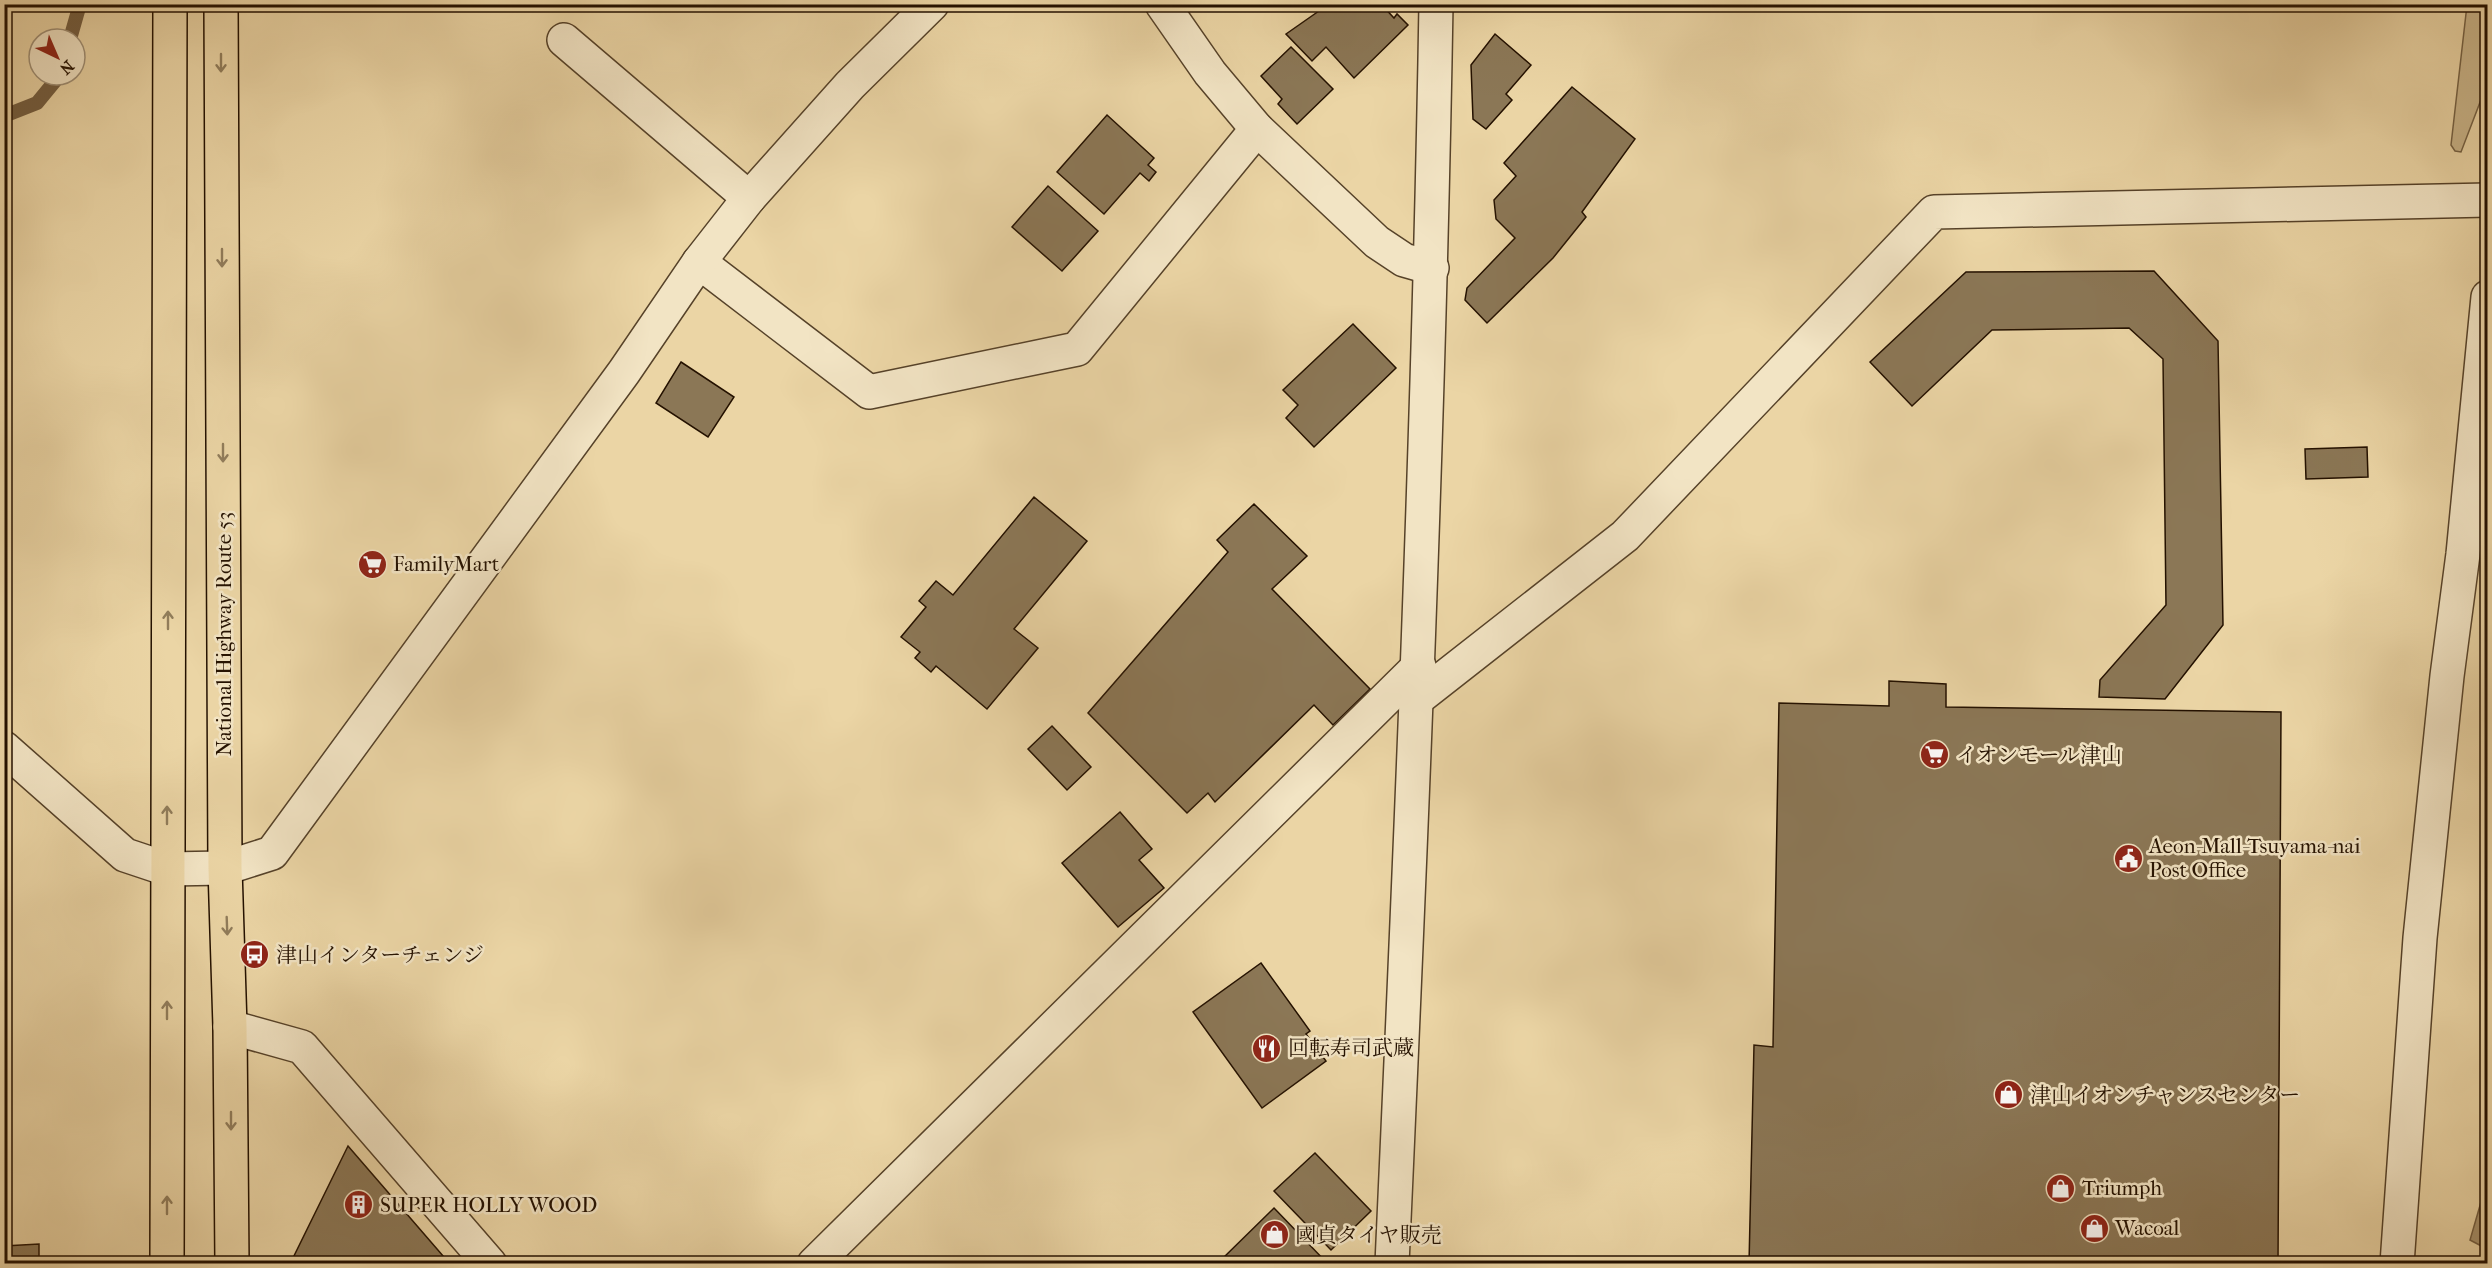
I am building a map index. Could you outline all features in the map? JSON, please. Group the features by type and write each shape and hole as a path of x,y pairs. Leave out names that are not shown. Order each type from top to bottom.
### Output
{"highway":[{"path":"167,1263 166,869 170,4"},
{"name":"National Highway Route 53","path":"221,4 225,868 230,1027 232,1263"}],"street":[{"path":"4,748 125,855 166,869 225,868 272,853 624,372 699,262 748,198 850,85 932,4"},
{"path":"1162,4 1210,73 1257,129 1377,242 1404,260 1432,268"},
{"path":"1392,1263 1419,666 1432,268 1436,4"},
{"path":"564,40 748,198"},
{"path":"699,262 869,392 1077,349 1257,129"},
{"path":"1417,699 1625,536 1934,212 2487,200"},
{"path":"2397,1263 2420,938 2447,676 2463,554 2487,297"},
{"path":"814,1263 1419,666"},
{"path":"230,1027 302,1047 490,1263"}],"shaded area":[{"path":"2467,5 2487,5 2487,84 2461,152 2455,151 2451,145"},
{"path":"2487,1094 2488,1249 2470,1240 2481,1202"}],"building":[{"path":"1329,4 1381,4 1394,18 1397,14 1408,25 1354,78 1326,47 1312,61 1286,34"},
{"path":"1495,34 1531,65 1506,94 1512,100 1486,129 1473,119 1471,65"},
{"path":"1291,47 1333,89 1297,124 1278,104 1282,99 1261,76"},
{"path":"1572,87 1635,139 1582,212 1586,217 1553,258 1487,323 1465,300 1467,288 1515,238 1496,219 1494,200 1516,176 1504,163"},
{"path":"1107,115 1154,158 1148,165 1156,172 1149,181 1140,173 1104,214 1057,172"},
{"path":"1048,186 1098,231 1062,271 1012,227"},
{"path":"2154,271 2218,341 2223,625 2165,699 2099,697 2100,680 2166,605 2163,359 2129,328 1992,330 1912,406 1870,362 1966,272"},
{"path":"1353,324 1396,368 1314,447 1286,418 1298,405 1283,390"},
{"path":"681,362 734,397 708,437 656,403"},
{"path":"2367,447 2368,477 2306,479 2305,449"},
{"path":"1034,497 1087,541 1014,629 1038,648 987,709 936,666 931,672 915,658 920,652 901,637 926,607 919,601 936,581 953,595"},
{"path":"1254,504 1307,556 1272,589 1370,689 1333,725 1314,705 1215,802 1208,793 1187,813 1088,713 1228,552 1217,540"},
{"path":"1889,681 1946,684 1946,707 2281,712 2278,1264 1749,1264 1754,1045 1773,1047 1779,703 1889,706"},
{"path":"1052,726 1091,767 1067,790 1028,749"},
{"path":"1120,812 1152,849 1139,860 1164,888 1118,927 1062,863"},
{"name":"回転寿司武蔵","path":"1261,963 1310,1031 1306,1034 1326,1061 1262,1108 1193,1012"},
{"name":"SUPER HOLLY WOOD","path":"348,1146 450,1264 290,1264"},
{"path":"1315,1153 1371,1211 1331,1250 1274,1191"},
{"name":"國貞タイヤ販売","path":"1274,1208 1328,1264 1223,1264 1220,1261"},
{"path":"39,1244 39,1264 4,1264 4,1246"}],"waterway":[{"path":"73,27 80,4"},
{"path":"4,116 37,103 50,87"}],"place":[{"name":"FamilyMart","path":"372,564"},
{"name":"イオンモール津山","path":"1935,755"},
{"name":"Aeon-Mall-Tsuyama-nai Post Office","path":"2128,858"},
{"name":"津山インターチェンジ","path":"255,955"},
{"name":"回転寿司武蔵","path":"1267,1048"},
{"name":"津山イオンチャンスセンター","path":"2009,1095"},
{"name":"Triumph","path":"2061,1188"},
{"name":"SUPER HOLLY WOOD","path":"359,1205"},
{"name":"Wacoal","path":"2094,1228"},
{"name":"國貞タイヤ販売","path":"1274,1235"}]}
